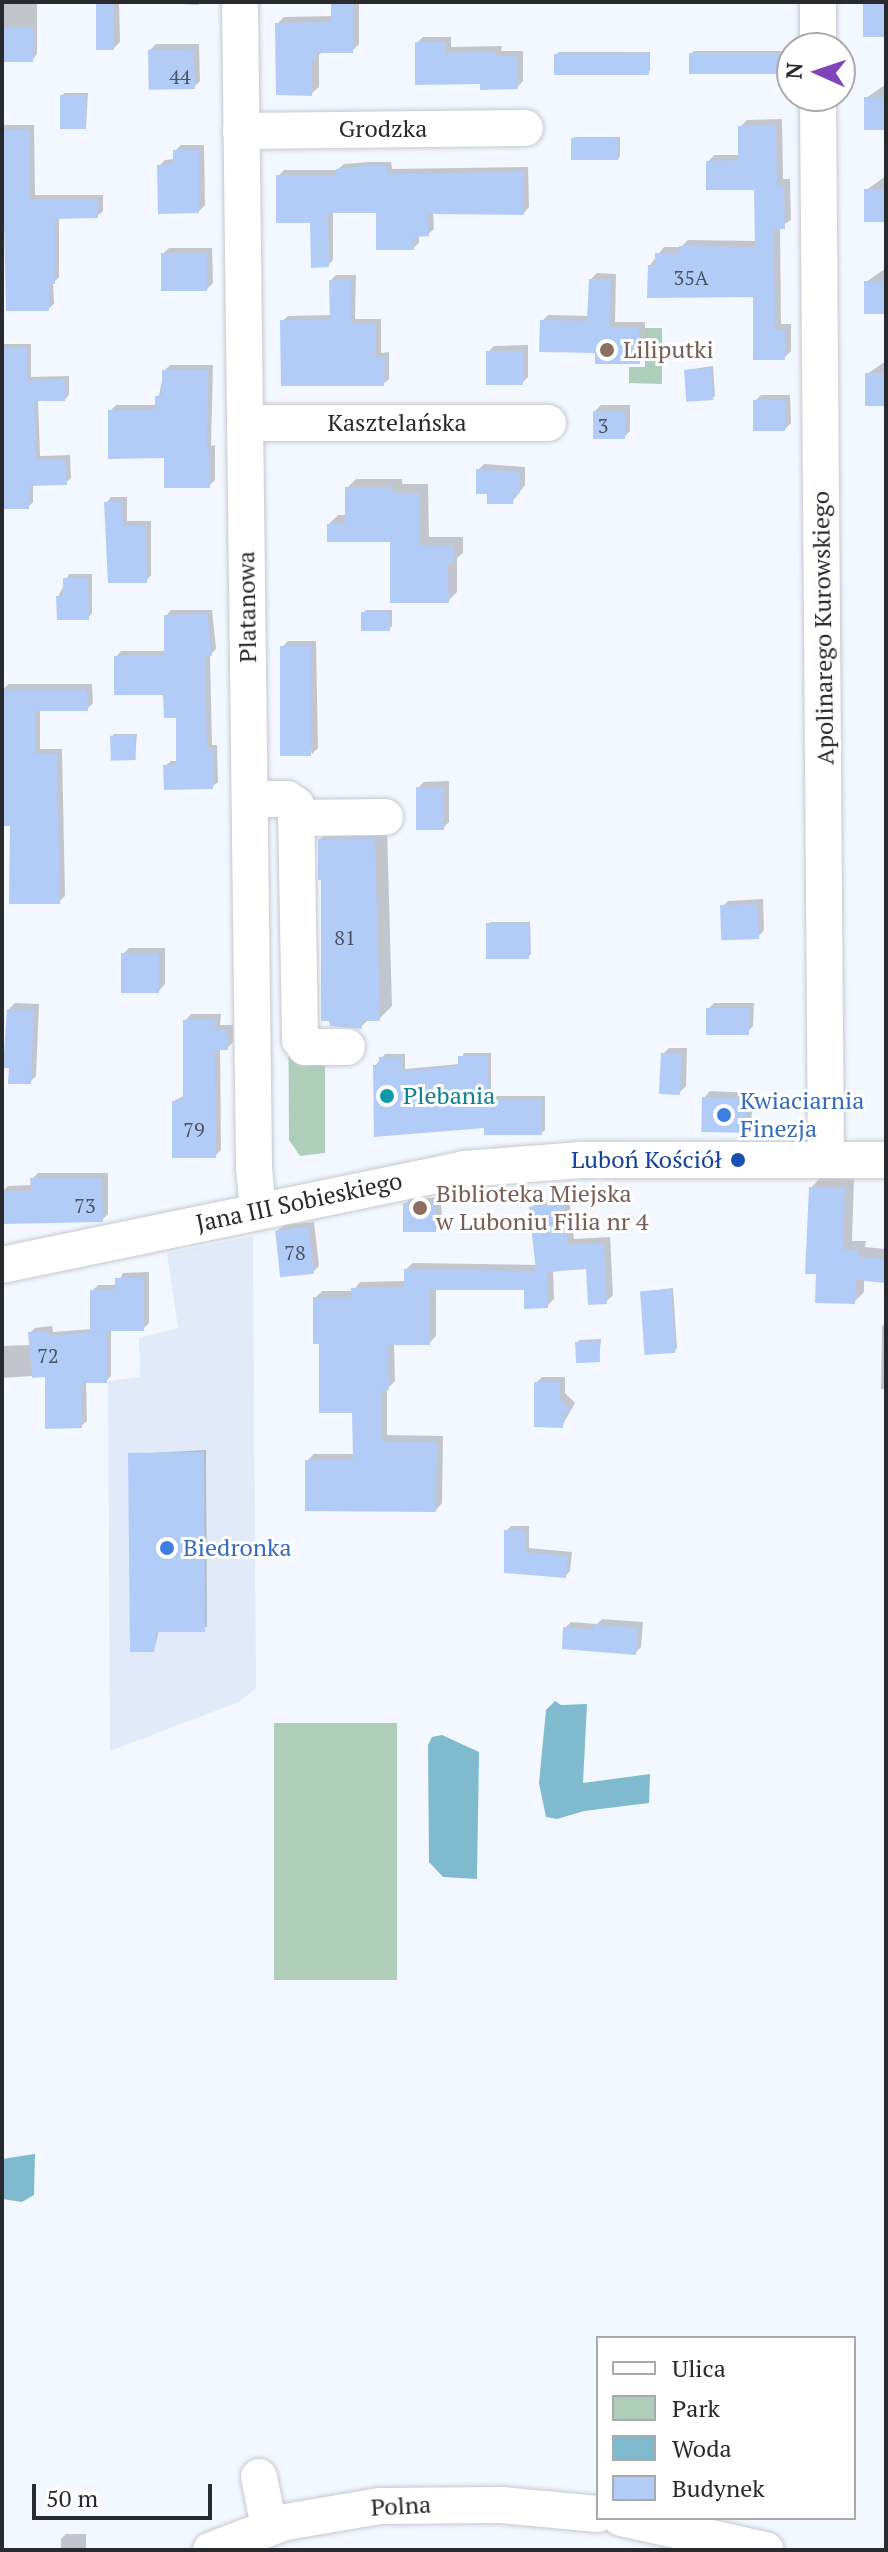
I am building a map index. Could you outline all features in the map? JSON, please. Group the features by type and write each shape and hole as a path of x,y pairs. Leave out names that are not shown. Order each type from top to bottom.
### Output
{"street":[{"name":"Platanowa","path":"240,2 254,1168 258,1211"},
{"path":"818,2 818,32"},
{"name":"Apolinarego Kurowskiego","path":"818,112 826,1160"},
{"name":"Grodzka","path":"241,131 525,128"},
{"name":"Kasztelańska","path":"245,423 548,423"},
{"path":"250,799 291,799 296,805 299,1036 305,1047 347,1047"},
{"path":"296,818 385,817"},
{"name":"Jana III Sobieskiego","path":"2,1265 414,1177 507,1164 604,1160 886,1160"},
{"path":"259,2477 269,2527"},
{"name":"Polna","path":"211,2550 269,2527 325,2514 399,2504 501,2505 596,2514"},
{"path":"627,2520 696,2542 765,2550"}],"shaded area":[{"path":"253,1236 256,1688 239,1702 110,1751 108,1381 140,1377 139,1338 178,1328 167,1253"}],"green space":[{"path":"645,328 662,328 662,384 629,383 629,367 645,367"},
{"path":"288,954 325,1061 325,1153 300,1156 289,1140"},
{"path":"274,1723 397,1723 397,1980 274,1980"}],"water":[{"path":"555,1701 561,1705 587,1704 583,1783 650,1774 649,1803 584,1811 557,1819 546,1817 539,1783 546,1710"},
{"path":"442,1735 479,1752 477,1879 443,1877 429,1862 428,1745 432,1737"},
{"path":"35,2154 34,2195 22,2202 2,2199 2,2159"}],"building":[{"path":"96,2 114,2 114,50 96,50"},
{"path":"331,2 353,2 353,53 316,53 316,61 312,61 312,96 276,95 275,23 331,22"},
{"path":"863,4 886,4 886,37 863,37"},
{"path":"2,27 33,27 33,62 2,62"},
{"path":"415,42 446,42 446,53 496,52 496,56 518,56 518,89 480,90 480,84 415,85"},
{"path":"194,49 195,89 149,90 148,50"},
{"path":"649,53 649,75 554,75 554,54"},
{"path":"689,53 776,53 776,74 689,74"},
{"path":"60,95 86,95 86,129 60,129"},
{"path":"864,97 886,97 886,130 864,130"},
{"path":"776,125 777,185 784,185 785,229 774,229 775,330 785,330 785,360 753,360 753,297 647,298 648,265 655,265 655,253 679,253 679,246 755,247 754,190 706,190 706,161 738,160 738,126"},
{"path":"30,129 30,199 98,199 98,218 55,219 55,284 49,284 49,311 6,311 2,130"},
{"path":"571,138 618,138 618,160 571,160"},
{"path":"173,150 199,150 199,213 158,214 157,165 173,164"},
{"path":"387,166 387,174 524,172 524,215 428,214 429,236 414,237 414,250 376,250 376,213 328,213 329,267 311,268 310,223 276,223 276,175 336,175 336,169"},
{"path":"864,189 886,189 886,222 864,222"},
{"path":"161,253 207,253 207,291 161,291"},
{"path":"351,279 351,323 376,323 376,357 385,357 384,386 281,386 280,320 330,320 329,280"},
{"path":"589,279 611,279 610,327 639,327 640,364 595,364 595,353 539,352 540,320 587,321"},
{"path":"864,281 886,281 886,314 864,314"},
{"path":"27,347 27,381 65,379 65,401 35,401 36,460 66,459 67,485 29,486 29,509 2,509 2,348"},
{"path":"486,351 523,351 523,385 486,385"},
{"path":"711,368 713,400 686,402 684,370"},
{"path":"162,370 208,370 210,488 164,488 164,458 108,459 108,410 155,410 155,396 162,396"},
{"path":"865,373 886,373 886,406 865,406"},
{"path":"753,400 785,400 785,431 753,431"},
{"path":"593,411 625,411 625,439 593,439"},
{"path":"476,469 520,472 520,493 514,494 513,504 487,504 487,494 476,494"},
{"path":"345,487 393,487 393,493 420,493 420,545 454,545 454,564 448,564 449,603 390,603 390,542 327,542 327,524 345,524"},
{"path":"104,502 122,502 123,526 146,525 147,583 108,583"},
{"path":"63,578 88,578 89,620 57,620 56,596 63,596"},
{"path":"361,612 390,612 390,631 361,631"},
{"path":"207,614 212,656 205,656 207,749 213,749 213,789 164,790 163,765 176,765 176,718 164,718 163,695 114,695 114,656 164,655 164,615"},
{"path":"280,646 311,646 311,756 280,756"},
{"path":"2,689 87,689 88,711 35,711 35,754 57,754 60,904 9,904 10,826 4,826"},
{"path":"135,735 136,760 111,761 110,736"},
{"path":"416,787 444,787 444,830 416,830"},
{"path":"375,838 380,1021 362,1021 362,1029 330,1026 329,1021 321,1021 318,839"},
{"path":"758,904 759,939 721,940 720,905"},
{"path":"486,923 529,923 529,959 486,959"},
{"path":"121,953 159,953 159,993 121,993"},
{"path":"706,1008 749,1008 749,1035 706,1035"},
{"path":"7,1009 34,1009 31,1084 8,1084 9,1068 3,1068"},
{"path":"215,1019 215,1030 228,1030 228,1050 215,1050 216,1158 172,1158 172,1101 183,1100 183,1020"},
{"path":"661,1053 682,1054 680,1095 659,1094"},
{"path":"458,1056 488,1056 489,1099 542,1099 542,1135 484,1135 484,1128 374,1137 373,1065 379,1065 379,1057 402,1057 402,1071 458,1066"},
{"name":"Kwiaciarnia Finezja","path":"702,1097 748,1098 747,1133 701,1132"},
{"path":"30,1178 102,1178 103,1222 2,1224 2,1191 31,1191"},
{"path":"809,1187 845,1188 843,1250 857,1250 857,1256 886,1259 886,1283 856,1280 855,1304 815,1303 816,1274 805,1274"},
{"path":"403,1203 436,1203 436,1232 403,1232"},
{"path":"563,1203 568,1245 604,1243 607,1304 588,1305 586,1269 547,1272 548,1308 524,1309 524,1290 430,1290 430,1345 388,1345 389,1390 381,1390 381,1441 437,1442 436,1512 305,1511 305,1460 353,1460 352,1413 319,1413 319,1344 313,1344 313,1297 351,1297 351,1288 404,1287 404,1269 536,1271 529,1207"},
{"path":"309,1227 314,1274 280,1277 275,1231"},
{"path":"115,1278 144,1278 144,1331 90,1331 90,1290 115,1290"},
{"path":"671,1289 675,1353 645,1355 640,1291"},
{"path":"48,1331 49,1336 107,1331 107,1383 82,1383 82,1428 45,1429 45,1377 32,1378 28,1332"},
{"path":"599,1341 600,1362 576,1363 575,1342"},
{"path":"534,1382 560,1382 560,1399 571,1410 563,1416 563,1428 534,1427"},
{"name":"Biedronka","path":"204,1452 205,1632 157,1632 154,1652 130,1652 128,1453"},
{"path":"504,1530 525,1530 525,1552 568,1556 566,1578 504,1573"},
{"path":"594,1624 638,1628 636,1655 562,1649 563,1627 594,1630"}],"place":[{"name":"Liliputki","path":"607,350"},
{"name":"Plebania","path":"387,1096"},
{"name":"Kwiaciarnia Finezja","path":"724,1115"},
{"name":"Luboń Kościół","path":"738,1160"},
{"name":"Biblioteka Miejska w Luboniu Filia nr 4","path":"420,1208"},
{"name":"Biedronka","path":"167,1548"}]}
